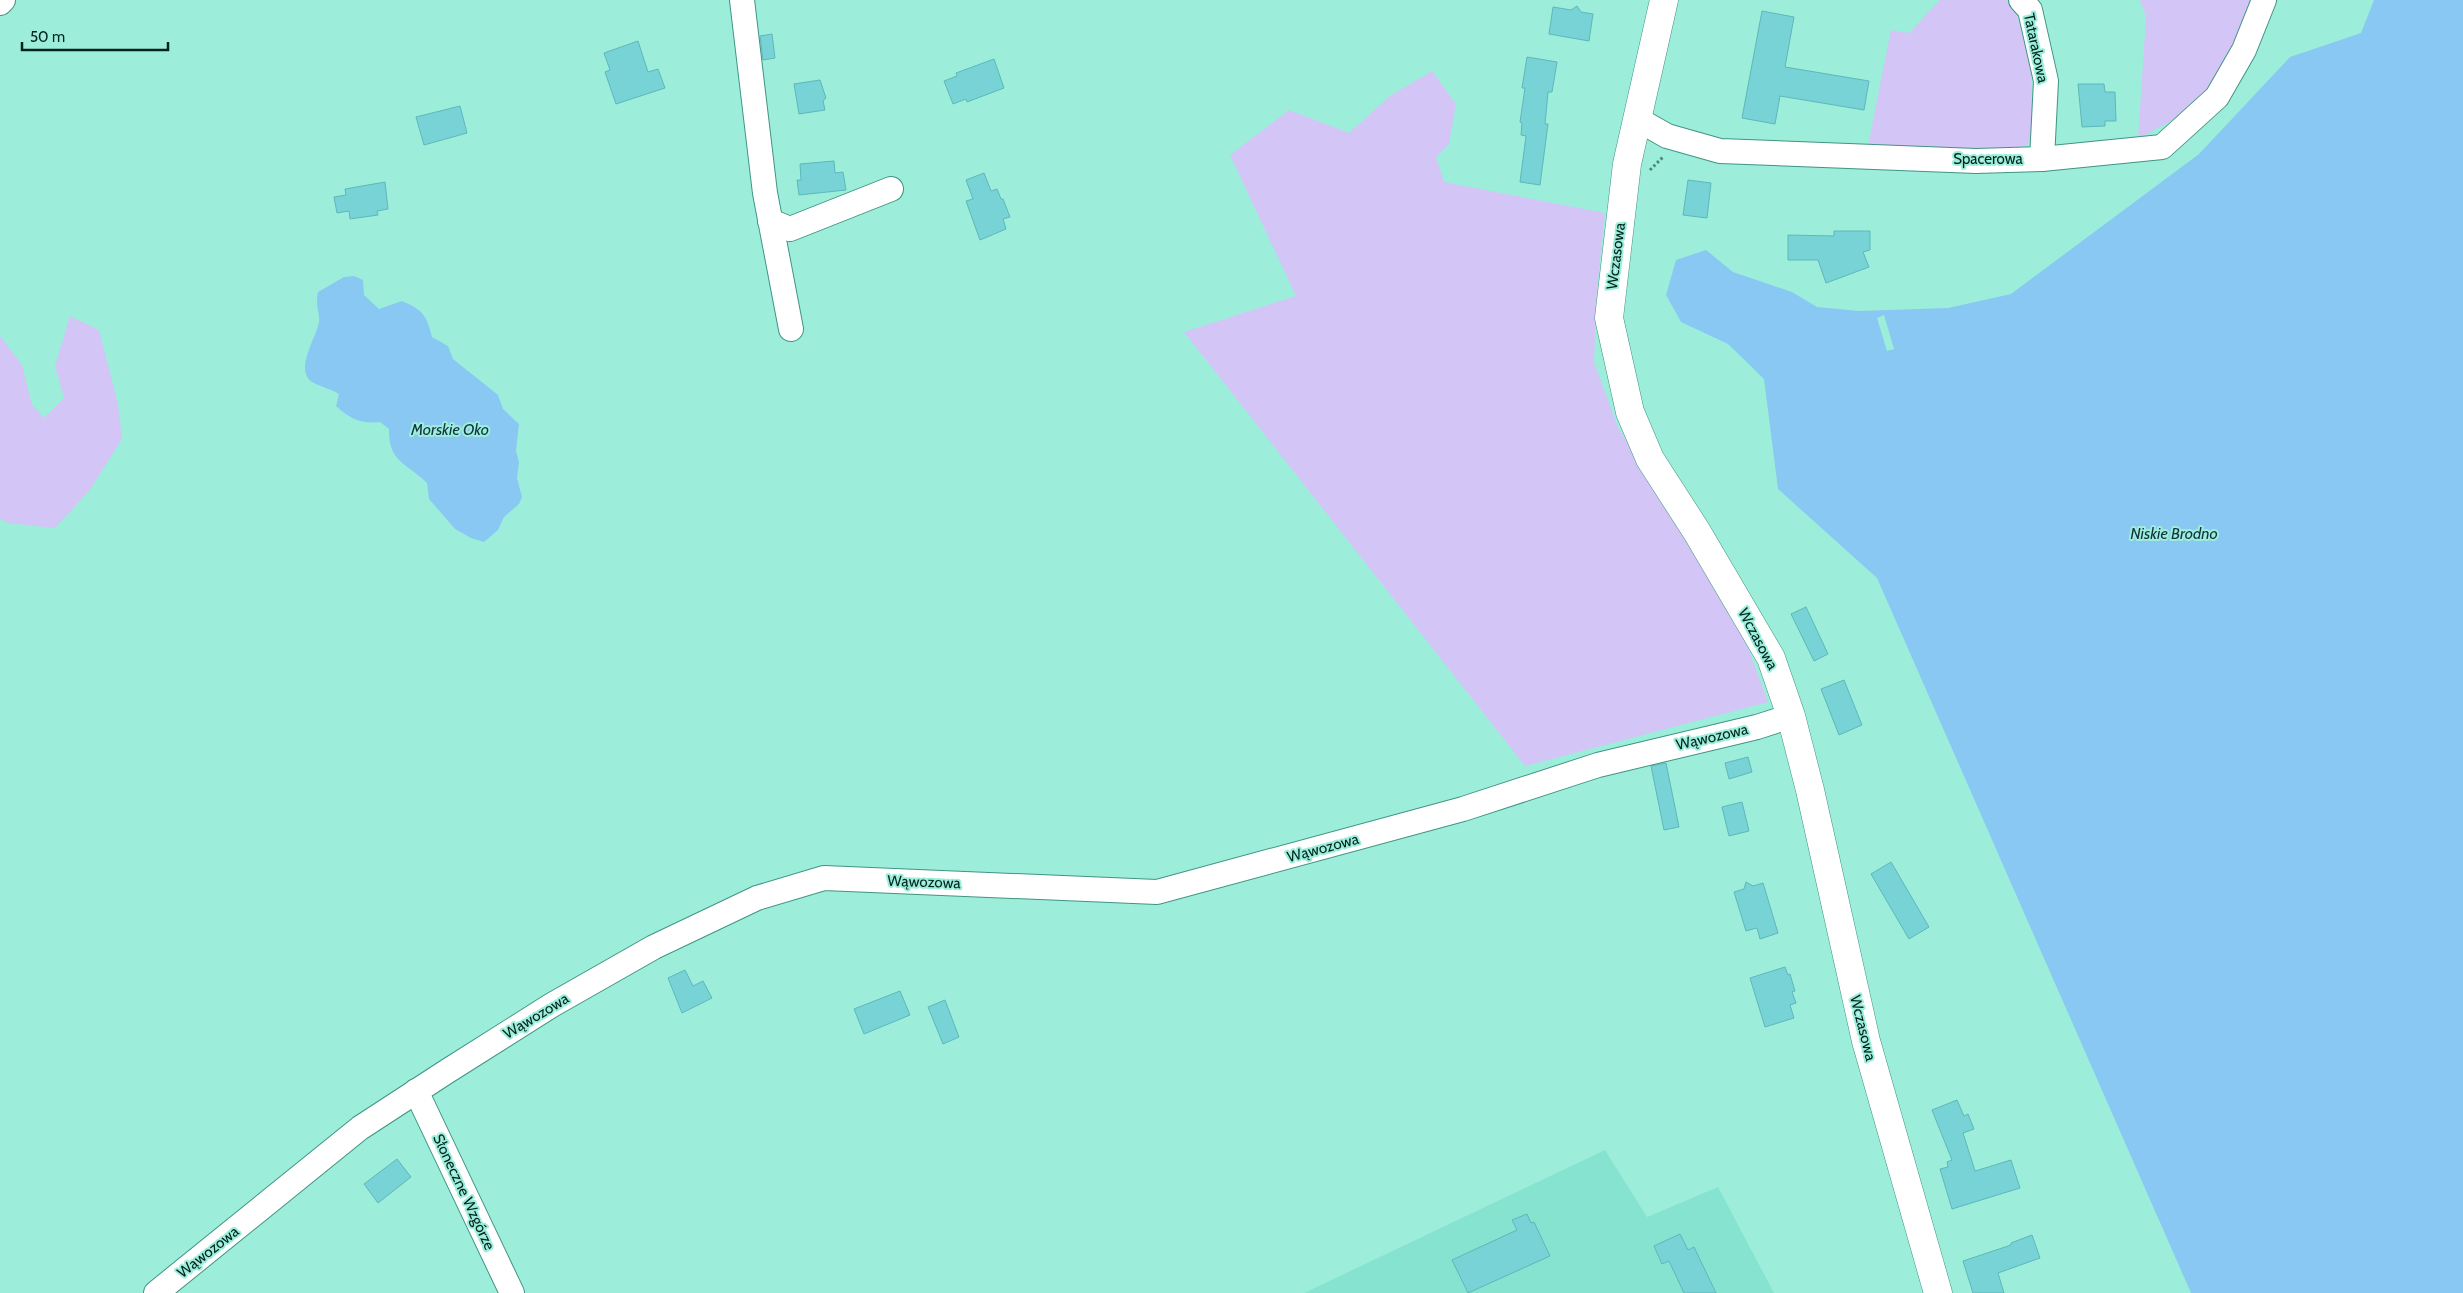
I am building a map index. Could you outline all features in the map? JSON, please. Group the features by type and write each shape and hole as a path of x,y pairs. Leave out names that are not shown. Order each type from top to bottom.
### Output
{"street":[{"path":"0,3 3,0"},
{"path":"742,0 765,194 791,329"},
{"name":"Wczasowa","path":"1664,0 1627,164 1608,318 1630,412 1650,460 1697,532 1771,658 1791,716 1810,790 1866,1041 1938,1293"},
{"name":"Tatarakowa","path":"2021,0 2030,10 2046,81 2042,159"},
{"name":"Spacerowa","path":"1637,119 1666,136 1720,151 1976,160 2042,159 2162,147 2217,97 2244,50 2264,0"},
{"path":"770,222 790,230 891,189"},
{"name":"Wąwozowa","path":"156,1293 360,1128 416,1091 552,1005 654,947 757,898 824,878 1156,892 1454,811 1598,765 1791,716"},
{"name":"Słoneczne Wzgórze","path":"416,1091 512,1293"}],"shaded area":[{"path":"1940,0 2006,0 2014,9 2030,47 2033,132 2027,145 2016,150 1868,146 1891,30 1909,33"},
{"path":"2140,0 2253,0 2240,42 2194,108 2138,139 2146,17"},
{"path":"1432,71 1456,104 1449,144 1436,157 1444,182 1605,213 1597,289 1594,362 1618,427 1746,642 1768,702 1525,766 1184,332 1296,296 1230,155 1289,110 1349,133 1390,96"},
{"path":"70,316 99,330 118,404 122,439 89,491 55,528 8,523 0,519 0,336 22,365 32,405 44,418 64,398 55,366"},
{"path":"1605,1150 1647,1217 1718,1187 1774,1293 1304,1293"}],"water":[{"name":"Niskie Brodno","path":"2374,0 2463,0 2463,1293 2191,1293 1877,578 1778,489 1764,379 1728,344 1681,322 1666,295 1676,260 1706,250 1733,272 1792,292 1817,307 1859,311 1948,308 2011,294 2199,154 2290,57 2361,33"},
{"name":"Morskie Oko","path":"354,276 363,280 364,295 379,309 402,301 415,307 423,314 432,337 448,346 453,359 498,395 503,409 519,424 516,451 519,462 517,478 522,497 519,504 504,517 498,530 484,542 471,538 455,529 429,499 427,483 395,455 392,449 389,429 380,422 356,420 346,414 336,406 339,394 314,383 308,378 305,371 305,363 319,322 318,292 344,277"}],"pier":[{"path":"1884,315 1894,349 1887,351 1877,318"}],"building":[{"path":"1577,6 1581,12 1593,14 1589,41 1549,34 1553,7 1571,10"},
{"path":"1762,11 1794,17 1785,67 1869,81 1864,110 1780,96 1775,124 1742,118"},
{"path":"772,34 775,58 763,60 760,36"},
{"path":"638,41 648,72 658,69 665,88 616,104 605,72 610,70 604,53"},
{"path":"1527,57 1557,62 1552,92 1548,92 1545,124 1548,124 1540,185 1520,182 1526,136 1521,135 1522,123 1520,122 1525,88 1522,88"},
{"path":"994,59 1004,88 967,102 966,99 953,104 944,81 957,76 956,73"},
{"path":"820,80 826,98 823,101 825,110 799,114 794,84"},
{"path":"2078,84 2104,84 2105,92 2115,92 2116,121 2105,121 2105,126 2082,127"},
{"path":"460,106 467,133 424,145 416,117"},
{"path":"834,161 835,173 843,172 846,190 799,195 797,180 801,180 800,164"},
{"path":"984,173 991,191 997,189 1001,199 1003,199 1010,217 1003,219 1006,229 980,240 966,201 973,199 966,180"},
{"path":"1688,180 1711,183 1707,218 1683,215"},
{"path":"385,182 388,209 377,211 378,215 350,219 349,211 337,213 334,197 346,195 345,189"},
{"path":"1834,231 1870,231 1870,250 1863,252 1869,267 1826,283 1818,260 1788,260 1788,235 1834,236"},
{"path":"1806,607 1828,654 1814,661 1791,614"},
{"path":"1844,680 1862,725 1839,735 1821,689"},
{"path":"1748,757 1752,772 1729,779 1725,763"},
{"path":"1666,763 1679,827 1664,830 1651,766"},
{"path":"1742,802 1749,831 1729,836 1722,807"},
{"path":"1891,862 1929,927 1909,939 1871,874"},
{"path":"1746,882 1753,886 1763,883 1778,933 1760,939 1757,928 1746,931 1734,892 1744,889"},
{"path":"1785,967 1788,975 1790,974 1795,991 1792,992 1796,1003 1790,1005 1794,1018 1765,1027 1750,978"},
{"path":"685,970 693,986 703,981 712,998 682,1013 668,978"},
{"path":"900,991 910,1015 864,1034 854,1009"},
{"path":"945,1000 959,1037 943,1044 928,1007"},
{"path":"1957,1100 1964,1116 1968,1114 1974,1129 1963,1133 1975,1171 2011,1160 2020,1188 1952,1209 1940,1169 1948,1167 1947,1162 1952,1160 1932,1110"},
{"path":"397,1159 411,1177 378,1203 364,1184"},
{"path":"1527,1214 1531,1223 1534,1222 1550,1256 1468,1293 1452,1260 1517,1230 1512,1220"},
{"path":"1680,1234 1688,1250 1694,1247 1716,1293 1684,1293 1669,1261 1662,1264 1654,1246"},
{"path":"2032,1235 2040,1258 1998,1273 2004,1293 1973,1293 1963,1261 2011,1245 2011,1243"}]}
